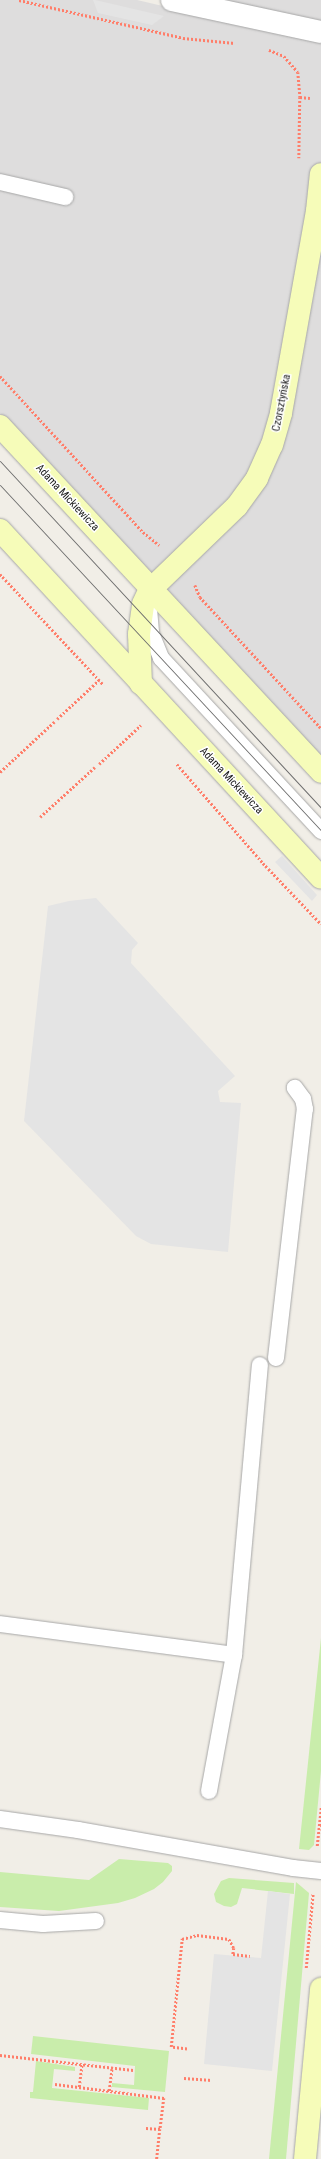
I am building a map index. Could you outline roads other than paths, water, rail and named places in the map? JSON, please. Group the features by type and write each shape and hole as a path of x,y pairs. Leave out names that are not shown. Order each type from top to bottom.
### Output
{"street":[{"path":"172,0 321,32"},
{"name":"Czorsztyńska","path":"151,588 237,506 254,484 266,461 275,437 281,413 321,174"},
{"name":"Adama Mickiewicza","path":"0,426 321,772"},
{"name":"Adama Mickiewicza","path":"0,530 321,878"},
{"path":"141,684 139,659 140,618 151,588"},
{"path":"305,2159 321,1989"}],"lane":[{"path":"0,182 65,197"},
{"path":"151,588 149,619 155,646 166,664 321,831"},
{"path":"91,630 102,639 175,679 195,694"},
{"path":"276,1358 305,1109 303,1099 295,1088"},
{"path":"208,1791 234,1655 260,1366"},
{"path":"0,1624 234,1655"},
{"path":"0,1819 78,1830 292,1868 321,1871"},
{"path":"0,1920 43,1924 96,1921"}],"tram line":[{"path":"0,461 321,808"},
{"path":"0,485 321,831"}]}
